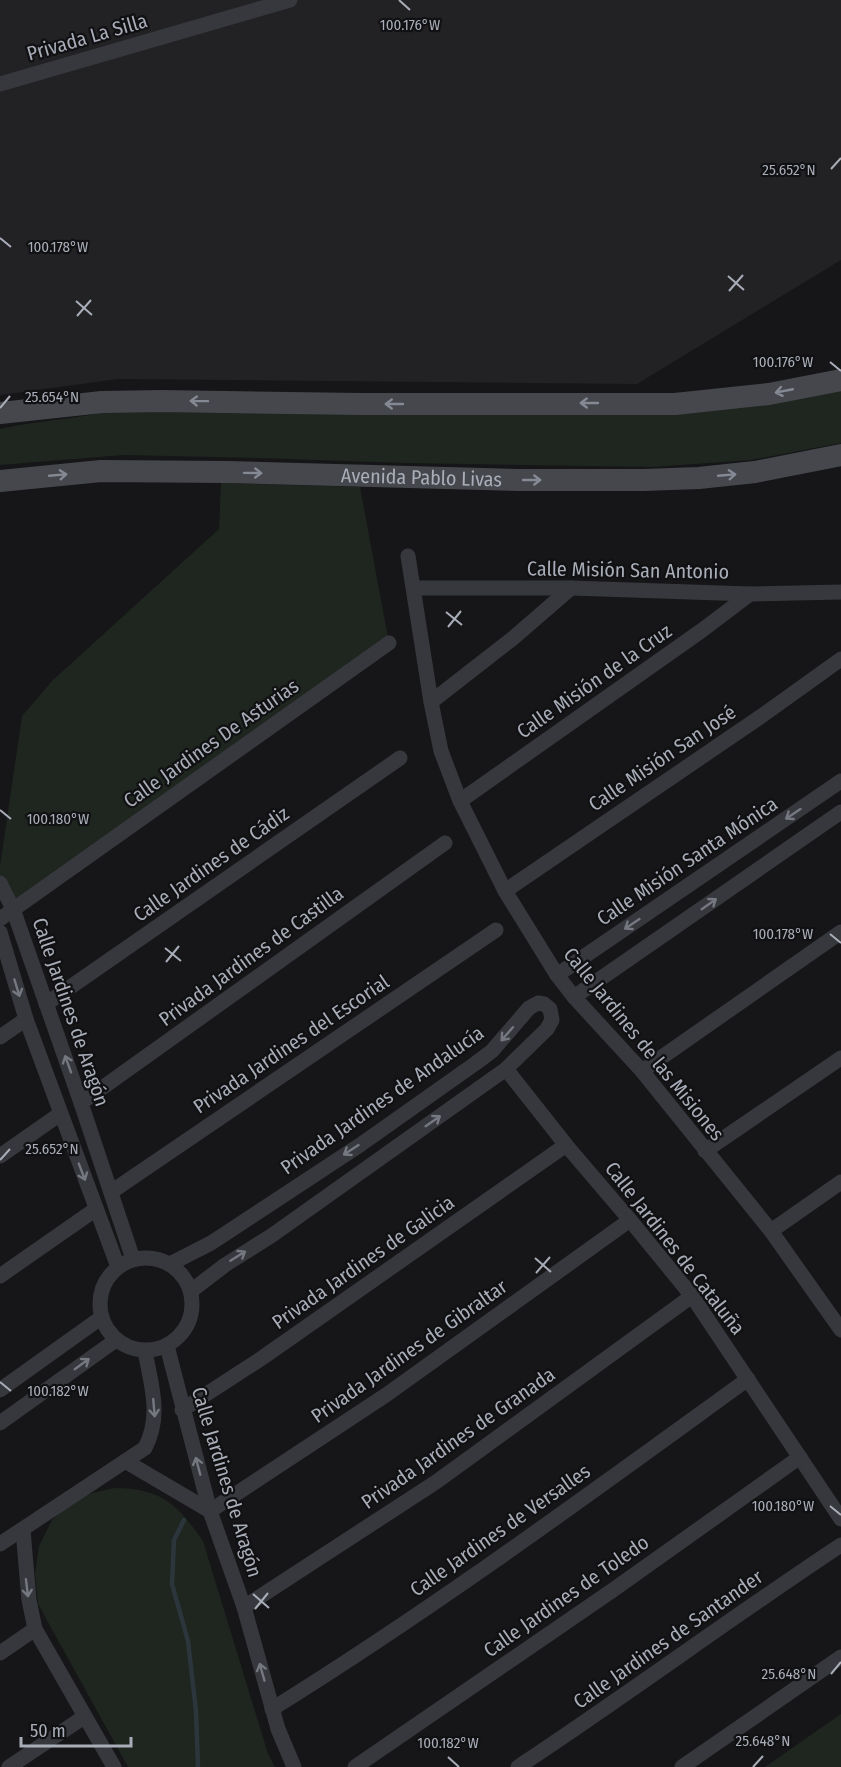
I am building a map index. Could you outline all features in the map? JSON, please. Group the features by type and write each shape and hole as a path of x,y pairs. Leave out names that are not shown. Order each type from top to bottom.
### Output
{"main road":[{"path":"0,413 102,402 161,401 360,404 675,404 769,394 841,380"},
{"name":"Avenida Pablo Livas","path":"2,479 101,471 516,480 644,480 699,478 755,472 841,454"}],"street":[{"name":"Privada La Silla","path":"0,84 290,0"},
{"name":"Calle Jardines de las Misiones","path":"408,556 441,751 460,801 505,891 557,975 574,997 642,1071 771,1231 838,1320"},
{"name":"Calle Misión San Antonio","path":"414,588 571,588 750,594 841,592"},
{"path":"431,702 512,639 571,588"},
{"name":"Calle Misión de la Cruz","path":"460,801 750,594"},
{"name":"Calle Jardines De Asturias","path":"0,919 388,643"},
{"name":"Calle Misión San José","path":"505,891 841,659"},
{"name":"Calle Jardines de Cádiz","path":"46,1004 400,758"},
{"name":"Calle Misión Santa Mónica","path":"557,975 841,781"},
{"path":"574,997 837,815 819,796"},
{"name":"Privada Jardines de Castilla","path":"81,1103 445,843"},
{"name":"Calle Jardines de Aragón","path":"0,883 13,909 133,1259"},
{"name":"Privada Jardines del Escorial","path":"111,1192 496,930"},
{"name":"Calle Jardines de Aragón","path":"0,932 26,1019 118,1267"},
{"path":"642,1071 841,932"},
{"name":"Privada Jardines de Andalucía","path":"170,1264 211,1243 360,1145 476,1064 492,1051 529,1008 538,1003 544,1004 552,1014 551,1024 506,1069 271,1236 225,1265 192,1291"},
{"path":"0,1037 26,1019"},
{"path":"705,1151 841,1058"},
{"name":"Calle Jardines de Cataluña","path":"506,1069 692,1296 841,1519"},
{"path":"0,1156 60,1114"},
{"name":"Privada Jardines de Galicia","path":"182,1410 262,1358 566,1145"},
{"path":"771,1231 841,1182"},
{"path":"0,1276 96,1209"},
{"name":"Privada Jardines de Gibraltar","path":"210,1511 386,1395 630,1220"},
{"path":"152,1257 170,1264 184,1275 192,1291 193,1308 189,1323 180,1336 166,1346 145,1351 130,1348 116,1340 106,1328 100,1300 109,1276 118,1267 133,1259 152,1257"},
{"name":"Privada Jardines de Granada","path":"244,1607 436,1482 692,1296"},
{"path":"0,1390 102,1317"},
{"path":"0,1423 116,1340"},
{"name":"Calle Jardines de Aragón","path":"166,1346 210,1511 244,1607 272,1709 294,1767"},
{"path":"0,1544 145,1448 152,1434 155,1419 145,1351"},
{"name":"Calle Jardines de Versalles","path":"272,1709 438,1599 748,1379"},
{"name":"Calle Jardines de Toledo","path":"355,1767 613,1590 800,1457"},
{"path":"125,1461 210,1511"},
{"path":"22,1530 28,1600 35,1629 114,1767"},
{"name":"Calle Jardines de Santander","path":"519,1767 756,1601 841,1545"},
{"path":"0,1653 35,1629"},
{"path":"682,1767 841,1657"},
{"path":"9,1767 84,1717"}],"shaded area":[{"path":"0,0 841,0 841,260 637,384 118,379 0,395"},
{"path":"841,390 841,443 751,460 653,467 124,455 0,465 0,429 103,412"},
{"path":"221,483 360,487 389,643 13,909 0,884 0,866 22,716 53,680 219,529"},
{"path":"115,1488 157,1495 167,1501 185,1517 203,1541 268,1754 275,1767 128,1767 38,1604 35,1573 39,1546 52,1520 71,1502 92,1493"},
{"path":"841,1714 841,1767 765,1767"}],"waterway":[{"path":"184,1520 174,1540 172,1584 188,1641 196,1711 198,1767"}]}
